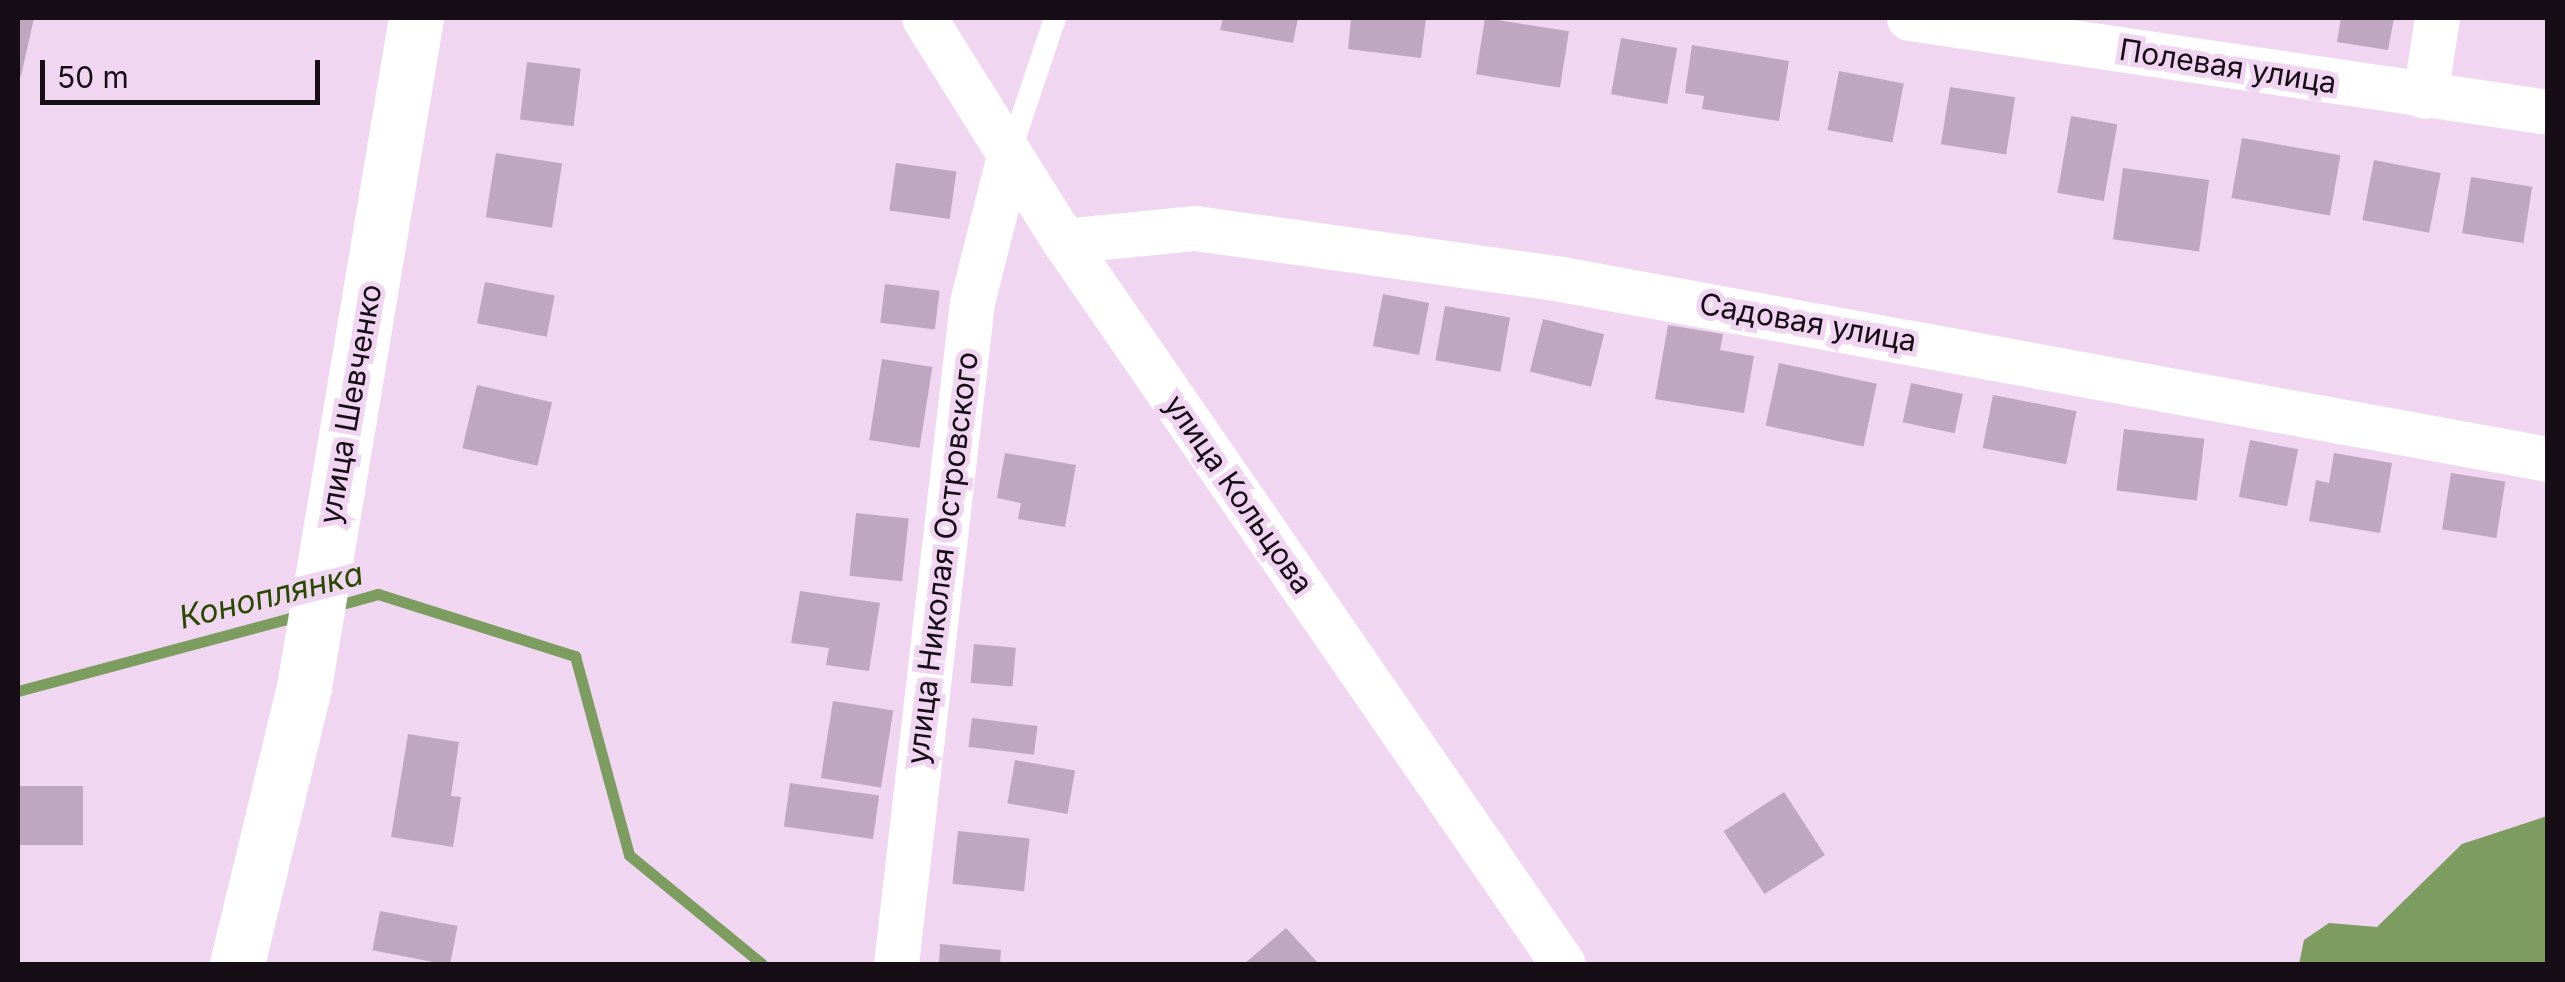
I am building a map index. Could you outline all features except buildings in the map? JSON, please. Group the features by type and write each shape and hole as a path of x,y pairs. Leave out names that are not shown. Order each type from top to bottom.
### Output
{"main road":[{"name":"улица Шевченко","path":"238,964 304,687 416,18"}],"street":[{"name":"улица Кольцова","path":"924,18 1064,241 1563,964"},
{"name":"Полевая улица","path":"1909,18 2548,112"},
{"path":"2425,96 2436,18"},
{"name":"улица Николая Островского","path":"896,964 972,302 1009,156"},
{"name":"Садовая улица","path":"1064,241 1194,228 1561,279 2548,458"}],"lane":[{"path":"1009,156 1054,18"}],"shaded area":[{"path":"2547,816 2547,964 2299,964 2304,940 2329,923 2377,927 2462,844"}],"waterway":[{"name":"Коноплянка","path":"335,606 378,594 575,656 629,855 762,964"},
{"name":"Коноплянка","path":"18,691 302,615"}]}
